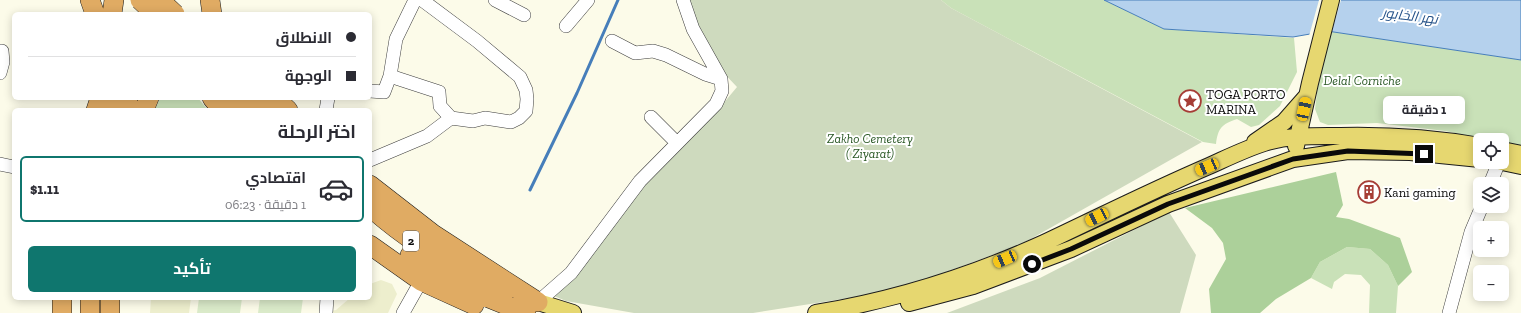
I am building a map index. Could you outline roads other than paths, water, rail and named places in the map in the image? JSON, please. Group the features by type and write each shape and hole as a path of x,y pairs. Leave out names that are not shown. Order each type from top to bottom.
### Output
{"highway":[{"path":"90,0 94,12"},
{"path":"112,12 114,0"},
{"path":"140,0 153,12"},
{"path":"210,0 212,12"},
{"path":"214,100 220,108"},
{"path":"236,100 243,108"},
{"path":"254,100 261,108"},
{"path":"277,100 286,108"},
{"path":"372,187 532,308"},
{"name":"2","path":"372,209 452,273 468,290 532,308"},
{"name":"2","path":"372,226 414,258 452,273"},
{"path":"372,246 421,281 479,308 497,313"},
{"path":"62,300 62,313"},
{"path":"77,300 77,313"},
{"path":"90,300 90,313"},
{"path":"110,300 110,313"}],"main road":[{"path":"1289,161 1298,136 1308,89 1331,0"},
{"path":"1236,155 1284,122 1308,89"},
{"path":"816,313 854,307 900,296 976,272 1043,243 1150,191 1264,143 1298,136 1387,136 1452,141 1473,145"},
{"path":"875,313 973,286 1071,249 1168,204 1289,161 1348,151 1410,152 1473,158"},
{"path":"1509,151 1521,154"},
{"path":"1509,163 1521,166"},
{"path":"532,308 573,313"}],"street":[{"path":"372,91 384,92 390,76 396,39 415,0"},
{"path":"390,76 439,92 440,106 451,118 473,121 484,118 511,122 519,118 526,111 526,90 520,77 477,41 422,0"},
{"path":"495,0 524,15"},
{"path":"566,26 588,0"},
{"path":"532,308 571,273 640,181 716,104 722,91 721,79 693,30 683,0"},
{"path":"612,41 635,53 653,52 666,56 705,74 721,79"},
{"path":"0,73 3,62 1,50"},
{"path":"651,117 677,143"},
{"path":"372,159 427,136 451,118"},
{"path":"0,164 12,167"},
{"path":"1449,313 1471,232 1479,213"},
{"path":"403,313 421,281"},
{"path":"326,313 328,300"}],"water":[{"name":"نهر الخابور","path":"1104,0 1521,0 1521,60 1327,31 1293,37 1164,29"}],"waterway":[{"path":"530,190 577,93 618,0"}],"place":[{"name":"TOGA PORTO MARINA","path":"1190,101"},
{"name":"Kani gaming","path":"1369,192"}],"park label":[{"name":"Delal Corniche","path":"1362,80"},
{"name":"Zakho Cemetery ( Ziyarat)","path":"870,146"}]}
